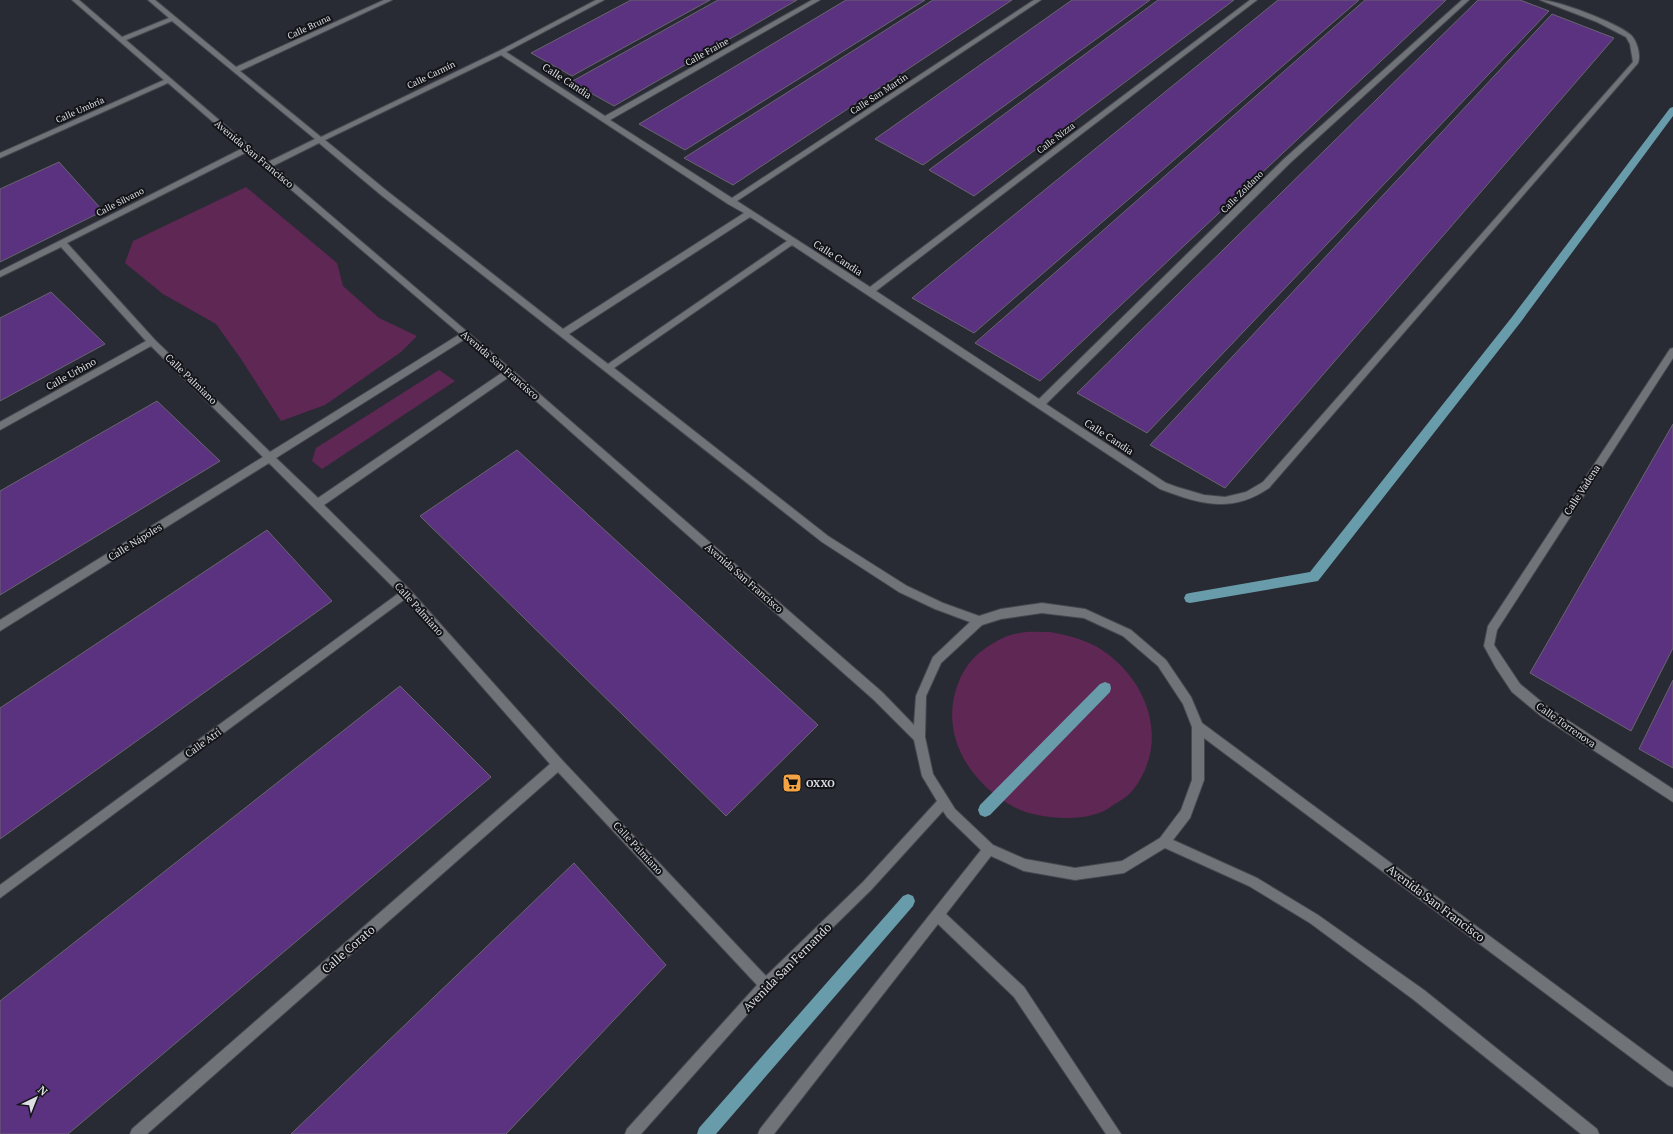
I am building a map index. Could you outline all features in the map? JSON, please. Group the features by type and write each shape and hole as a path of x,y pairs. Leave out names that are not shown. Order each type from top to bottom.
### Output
{"street":[{"name":"Avenida San Francisco","path":"75,0 509,372 878,696 918,737"},
{"path":"152,0 384,193 825,539 903,589 939,606 979,621"},
{"name":"Calle Bruna","path":"236,70 389,0"},
{"name":"Calle Carmín","path":"268,165 500,52 601,0"},
{"name":"Calle Fraine","path":"606,119 817,0"},
{"name":"Calle San Martín","path":"731,202 1038,0"},
{"name":"Calle Nizza","path":"870,291 1254,0"},
{"name":"Calle Zoldano","path":"1039,405 1287,161 1466,0"},
{"name":"Calle Candia","path":"500,52 606,119 731,202 870,291 1039,405 1163,486 1194,497 1218,502 1247,496 1266,486 1636,62 1635,49 1629,37 1608,25 1543,0"},
{"path":"121,40 174,18"},
{"name":"Calle Umbría","path":"0,156 168,81"},
{"name":"Calle Silvano","path":"0,274 249,148"},
{"path":"564,333 750,213"},
{"path":"608,368 792,241"},
{"name":"Calle Palmiano","path":"62,243 152,342 270,457 406,594 558,764 766,985"},
{"name":"Calle Nápoles","path":"0,626 465,335"},
{"name":"Calle Urbino","path":"0,426 152,342"},
{"name":"Calle Vadena","path":"1492,629 1673,351"},
{"path":"317,504 509,372"},
{"name":"Calle Atri","path":"0,892 406,594"},
{"path":"1042,608 1085,614 1127,633 1162,662 1187,701 1198,727 1198,780 1186,814 1164,842 1124,866 1075,874 1024,865 989,850 951,813 944,802 928,776 918,737 921,696 937,660 979,621 1001,614 1042,608"},
{"name":"Calle Torrenova","path":"1492,629 1489,646 1516,688 1545,712 1673,796"},
{"name":"Avenida San Francisco","path":"1198,727 1673,1080"},
{"name":"Calle Corato","path":"137,1134 558,764"},
{"name":"Avenida San Fernando","path":"632,1134 766,985 867,886 944,802"},
{"path":"1164,842 1253,882 1314,919 1419,995 1592,1134"},
{"path":"766,1134 937,914 989,850"},
{"path":"937,914 1019,992 1114,1134"}],"shaded area":[{"path":"246,187 337,263 343,286 379,318 417,336 401,352 325,405 281,421 241,359 216,324 163,294 125,263 133,241"},
{"path":"439,370 455,381 322,469 312,461 316,448"},
{"path":"1027,632 1050,632 1073,637 1096,646 1109,655 1124,668 1135,684 1144,700 1150,718 1152,736 1150,755 1144,773 1133,790 1122,800 1104,811 1092,815 1074,818 1050,817 1031,814 1014,807 987,788 975,775 958,747 954,731 952,714 954,697 963,673 974,658 993,643 1013,634"}],"building":[{"path":"631,0 710,0 572,76 531,53"},
{"path":"718,0 797,0 614,106 571,82"},
{"path":"846,0 925,0 685,150 639,124"},
{"path":"933,0 1012,0 733,185 684,158"},
{"path":"1072,0 1150,0 923,165 875,139"},
{"path":"1158,0 1234,0 974,196 929,170"},
{"path":"1278,0 1359,0 974,333 912,298"},
{"path":"1365,0 1446,0 1040,381 975,343"},
{"path":"1478,0 1520,0 1549,11 1147,433 1077,393"},
{"path":"1552,14 1614,38 1225,488 1150,445"},
{"path":"59,162 103,211 0,262 0,189"},
{"path":"51,292 105,344 0,401 0,318"},
{"path":"157,401 220,461 0,595 0,491"},
{"path":"1673,424 1673,648 1631,731 1530,673"},
{"path":"517,450 818,725 726,816 420,516"},
{"path":"267,530 332,601 0,839 0,708"},
{"path":"1673,680 1673,768 1639,749"},
{"path":"400,686 491,777 68,1134 0,1134 0,1001"},
{"path":"574,863 666,965 506,1134 291,1134"}],"waterway":[{"path":"1190,598 1314,577 1516,320 1673,110"},
{"path":"985,810 1105,688"},
{"path":"705,1134 908,901"}],"place":[{"name":"OXXO","path":"792,783"}]}
